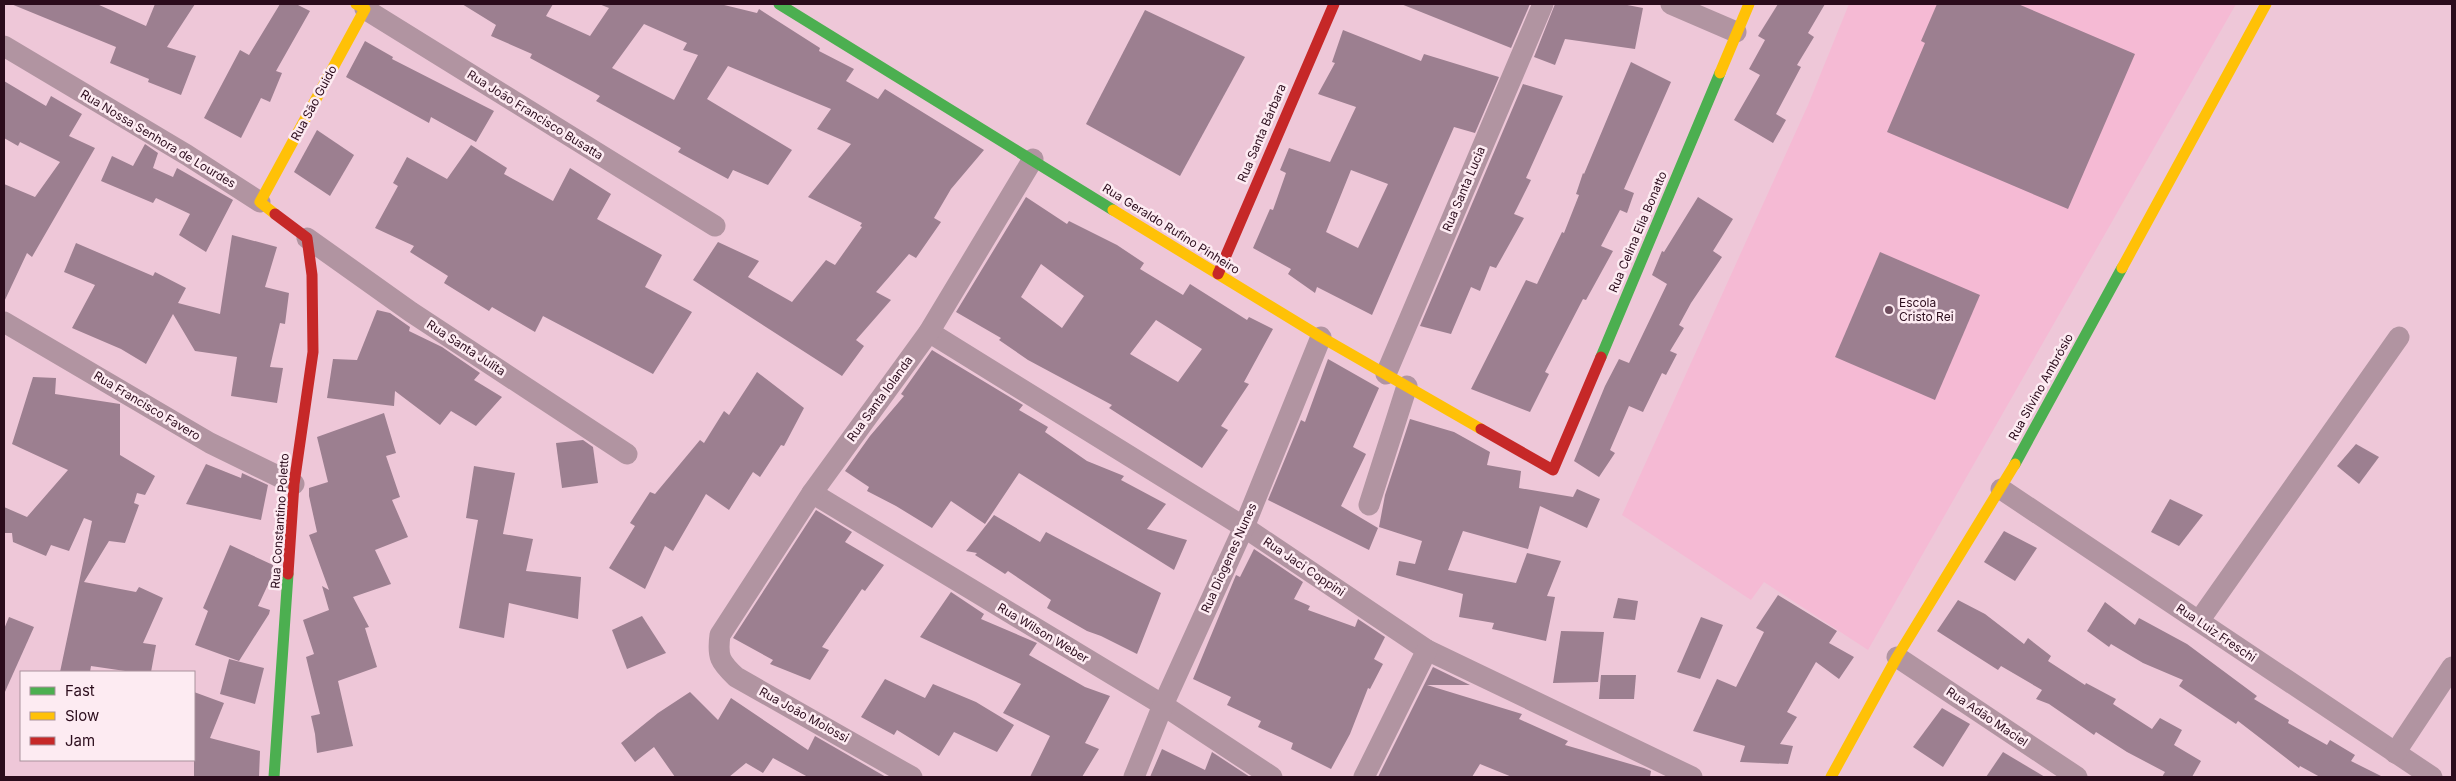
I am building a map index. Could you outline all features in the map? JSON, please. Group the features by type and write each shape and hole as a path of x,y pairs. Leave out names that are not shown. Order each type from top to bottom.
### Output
{"street":[{"name":"Rua Geraldo Rufino Pinheiro","path":"779,4 1321,337 1553,470"},
{"name":"Rua Santa Bárbara","path":"1218,274 1334,4"},
{"name":"Rua Santa Lucia","path":"1386,374 1543,4"},
{"path":"1671,4 1736,32"},
{"name":"Rua Celina Elia Bonatto","path":"1553,470 1749,4"},
{"name":"Rua Silvino Ambrósio","path":"1832,777 1897,657 2001,490 2266,4"},
{"name":"Rua São Guido","path":"260,202 363,5"},
{"name":"Rua João Francisco Busatta","path":"363,5 715,226"},
{"name":"Rua Nossa Senhora de Lourdes","path":"4,46 187,155 260,202 308,238"},
{"name":"Rua Santa Iolanda","path":"720,635 812,493 929,332 1033,159"},
{"name":"Rua Santa Julita","path":"308,238 411,312 627,454"},
{"name":"Rua Constantino Poletto","path":"274,777 294,484 313,352 312,275 308,238"},
{"name":"Rua Francisco Favero","path":"4,322 210,443 294,484"},
{"name":"Rua Jaci Coppini","path":"929,332 1244,527 1426,650 1692,777"},
{"name":"Rua Diogenes Nunes","path":"1134,777 1163,705 1244,527 1321,337"},
{"path":"2199,621 2398,337"},
{"path":"1369,506 1407,386"},
{"name":"Rua Luiz Freschi","path":"2001,490 2432,777"},
{"name":"Rua Wilson Weber","path":"812,493 1163,705 1272,777"},
{"name":"Rua João Molossi","path":"720,635 718,652 724,665 736,677 912,777"},
{"path":"1364,777 1426,650"},
{"name":"Rua Adão Maciel","path":"1897,657 2077,777"},
{"path":"2395,752 2452,667"}],"shaded area":[{"name":"Escola Cristo Rei","path":"1849,4 2236,4 1868,650 1764,582 1751,600 1622,515 1808,105"}],"building":[{"path":"11,4 97,4 146,26 155,4 195,4 167,47 196,56 181,95 148,82 149,79 110,63 116,47"},
{"path":"280,4 296,4 310,11 276,71 282,73 270,102 261,98 241,138 204,118 240,50 249,55"},
{"path":"462,4 553,4 546,16 590,36 609,8 599,4 720,4 757,13 759,9 820,48 819,51 854,69 846,81 878,99 885,89 984,150 951,189 934,218 941,222 916,258 909,254 876,292 891,300 856,340 864,346 842,376 693,280 718,242 759,261 748,277 792,302 826,260 835,265 862,227 860,226 862,223 808,197 851,144 817,129 831,109 728,66 707,99 792,150 768,185 733,170 728,179 678,152 681,148 596,101 600,96 530,58 532,54 491,36 496,25","holes":["644,24 687,43 683,50 698,55 674,100 612,68"]},
{"path":"1401,4 1530,4 1511,48"},
{"path":"1555,4 1622,4 1643,8 1635,49 1565,39 1555,65 1534,57"},
{"path":"1778,4 1825,4 1808,33 1814,37 1797,65 1801,67 1776,114 1786,120 1773,143 1734,120 1760,75 1749,69 1765,40 1758,36"},
{"path":"1937,4 2018,4 2135,54 2068,209 1887,132 1925,43 1921,41"},
{"path":"1145,10 1245,57 1180,176 1086,124"},
{"path":"1343,30 1421,61 1424,54 1499,77 1475,133 1454,127 1372,315 1317,287 1315,293 1288,274 1291,269 1253,248 1270,209 1273,210 1286,173 1280,170 1289,148 1330,162 1356,107 1318,94 1335,63 1332,62","holes":["1351,170 1388,184 1358,248 1326,232"]},
{"path":"365,41 393,57 392,59 494,111 476,142 431,117 429,123 346,77"},
{"path":"1631,62 1671,82 1624,189 1634,193 1627,213 1620,210 1601,246 1613,251 1586,300 1583,299 1545,372 1549,374 1530,412 1471,389 1526,280 1537,284 1562,232 1564,233 1579,195 1576,194 1583,173"},
{"path":"4,81 46,106 51,96 82,114 69,136 95,148 32,257 27,253 4,302 4,184 35,197 60,162 20,142 18,146 4,138"},
{"path":"1523,84 1563,96 1526,178 1531,180 1514,214 1524,218 1496,268 1490,266 1480,291 1471,287 1451,334 1420,326"},
{"path":"317,130 354,155 330,196 294,172"},
{"path":"145,144 158,153 153,168 173,177 177,168 233,200 206,252 179,235 190,214 156,198 153,203 101,181 112,156 133,166"},
{"path":"471,145 507,168 504,174 553,201 570,168 611,194 597,219 662,255 645,287 692,312 653,374 543,316 535,332 492,307 489,311 444,283 448,276 410,252 414,246 375,228 398,186 393,183 407,157 447,179"},
{"path":"1026,197 1067,224 1069,221 1117,245 1144,263 1140,269 1183,295 1190,284 1247,320 1249,317 1273,329 1244,382 1249,384 1221,426 1228,430 1202,468 1109,408 1112,405 1028,360 999,340 1001,338 956,312","holes":["1041,264 1084,296 1062,328 1021,297","1156,320 1202,349 1178,382 1130,354"]},
{"path":"1698,197 1733,219 1713,251 1722,257 1691,303 1679,325 1684,328 1670,351 1677,354 1666,375 1662,373 1643,412 1629,406 1610,450 1615,453 1599,477 1574,461 1605,386 1619,359 1629,363 1667,284 1652,275 1662,251 1664,252"},
{"path":"232,235 277,247 265,287 289,293 285,324 280,323 270,367 283,368 277,403 231,396 237,357 195,351 173,314 146,364 121,349 72,328 95,285 64,272 76,243 153,276 155,272 186,288 178,303 220,314"},
{"path":"1880,252 1980,295 1935,400 1835,357"},
{"path":"377,310 390,313 410,327 409,331 442,347 480,373 474,380 502,397 476,426 451,411 440,425 395,391 394,406 327,398 333,359 357,360"},
{"path":"932,350 1023,405 1019,410 1048,427 1045,432 1087,461 1124,476 1121,480 1166,504 1147,529 1187,540 1174,570 1019,473 985,524 951,501 932,528 867,491 869,487 845,471 870,436 904,396 901,394"},
{"path":"1328,359 1379,388 1353,447 1366,454 1341,506 1378,528 1369,550 1268,500 1301,420 1305,422"},
{"path":"757,372 804,408 784,446 781,445 760,477 753,472 729,510 706,494 673,551 665,546 645,589 609,568 635,526 630,523 650,492 655,494 700,440 704,443 724,411 729,415"},
{"path":"33,377 56,378 55,394 120,404 120,455 155,476 145,495 137,493 134,503 139,505 125,543 109,541 84,582 136,592 139,587 163,598 143,643 156,645 151,671 125,671 91,666 90,671 60,671 92,521 84,518 69,551 51,545 46,556 13,542 12,533 4,533 4,507 27,517 68,470 12,444"},
{"path":"384,413 396,453 386,456 400,497 392,500 408,537 375,550 391,584 353,597 369,627 365,628 377,667 338,681 353,746 317,753 311,716 320,714 306,657 314,654 303,620 329,610 322,586 329,590 309,535 317,532 309,488 328,482 317,437"},
{"path":"1410,419 1454,432 1490,452 1487,465 1521,471 1519,488 1573,497 1577,489 1600,499 1587,528 1540,506 1528,549 1463,531 1448,570 1516,583 1527,553 1561,561 1547,596 1555,597 1546,641 1492,629 1494,623 1459,617 1463,594 1396,575 1399,561 1415,564 1422,541 1379,527 1385,495"},
{"path":"583,440 593,447 598,483 562,488 556,443"},
{"path":"2356,444 2379,457 2359,484 2337,466"},
{"path":"206,464 241,478 242,473 268,485 261,520 186,504"},
{"path":"474,466 515,473 503,534 533,539 526,571 581,577 578,619 509,603 504,638 459,628 478,520 466,518"},
{"path":"2170,499 2203,515 2179,546 2151,532"},
{"path":"816,510 852,532 845,542 884,565 865,591 862,589 822,647 829,650 810,680 770,664 773,660 733,638"},
{"path":"994,515 1040,542 1046,532 1161,593 1137,654 1087,631 1047,608 1051,600 1008,571 1005,574 975,555 977,553 966,551"},
{"path":"2004,531 2037,548 2015,581 1984,562"},
{"path":"230,545 273,565 272,576 258,606 270,610 269,614 239,661 195,645 208,611 203,608"},
{"path":"1254,549 1303,582 1294,599 1310,606 1308,610 1355,627 1358,619 1385,637 1374,659 1383,664 1370,689 1368,688 1350,734 1331,769 1291,749 1293,743 1258,727 1261,721 1227,705 1231,697 1193,679 1236,575 1240,577"},
{"path":"951,592 984,614 981,619 1037,643 1029,655 1085,687 1110,696 1085,743 1099,749 1082,777 1030,777 1050,736 1003,713 1021,684 920,637"},
{"path":"1778,595 1837,631 1829,643 1854,657 1839,679 1816,662 1787,712 1797,717 1780,744 1793,746 1788,764 1740,762 1745,746 1693,731 1717,679 1736,687 1764,632 1756,628"},
{"path":"1618,598 1638,601 1635,620 1613,618"},
{"path":"1958,600 1985,614 2024,644 2028,638 2051,656 2048,661 2085,685 2086,683 2116,699 2113,704 2152,729 2160,718 2182,730 2174,745 2201,761 2192,777 2162,777 2165,772 2127,752 2096,732 2094,735 2049,704 2036,699 2042,690 2001,666 1998,670 1937,631"},
{"path":"2105,602 2135,625 2139,618 2187,644 2257,696 2254,699 2289,720 2288,723 2327,745 2330,740 2355,755 2351,761 2383,777 2320,777 2300,766 2299,768 2238,721 2236,724 2179,686 2183,680 2143,663 2111,644 2109,647 2087,631"},
{"path":"642,616 666,653 627,669 612,630"},
{"path":"9,617 34,627 4,694 4,629"},
{"path":"1701,617 1723,625 1700,679 1677,672"},
{"path":"1561,631 1604,632 1598,682 1553,683"},
{"path":"229,659 264,668 255,704 220,694"},
{"path":"1433,667 1470,685 1427,685 1522,714 1519,719 1568,741 1565,745 1644,768 1651,771 1650,777 1512,777 1480,764 1472,777 1378,777"},
{"path":"1601,675 1636,675 1634,699 1599,699"},
{"path":"885,679 925,698 933,684 976,702 1014,725 997,752 954,732 939,756 897,730 894,735 861,717"},
{"path":"195,692 224,703 210,738 260,751 259,777 194,777"},
{"path":"690,692 718,720 731,698 808,750 815,736 886,777 808,777 773,758 763,773 746,763 729,777 675,777 654,747 635,762 621,743 658,713"},
{"path":"1942,708 1970,724 1943,767 1913,747"},
{"path":"1162,749 1205,770 1212,752 1250,777 1150,777"},
{"path":"2003,752 2045,777 1986,777"}],"traffic: fast":[{"path":"779,4 1113,210"},
{"path":"1601,357 1720,73"},
{"path":"2015,464 2122,268"},
{"path":"274,777 288,574"}],"traffic: slow":[{"path":"275,214 260,202 365,9 356,4"},
{"path":"1720,73 1749,4"},
{"path":"2122,268 2266,4"},
{"path":"1113,210 1321,337 1481,429"},
{"path":"1831,777 1897,657 2015,464"}],"traffic: jam":[{"path":"1218,274 1334,4"},
{"path":"275,214 307,238 312,275 313,352 294,484 288,574"},
{"path":"1481,429 1553,470 1601,357"}],"place":[{"name":"Escola Cristo Rei","path":"1889,310"}]}
